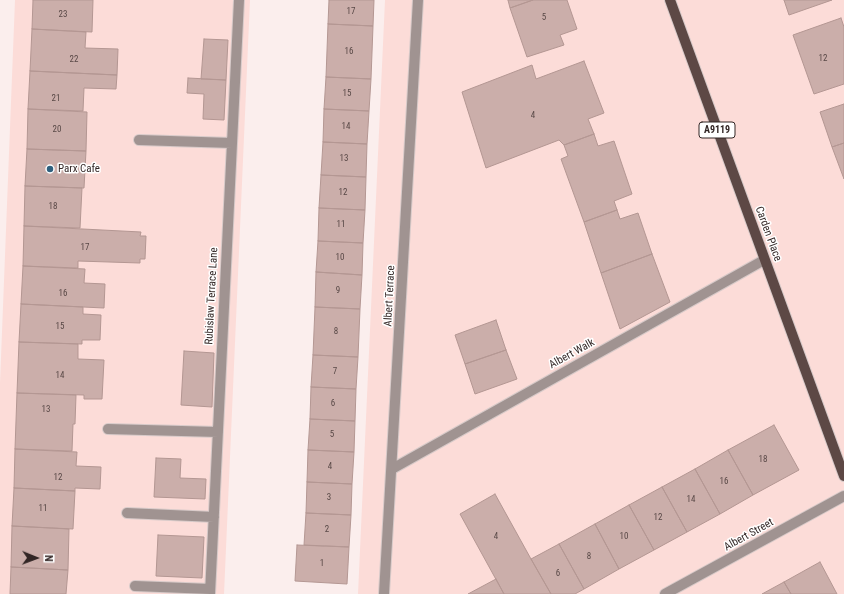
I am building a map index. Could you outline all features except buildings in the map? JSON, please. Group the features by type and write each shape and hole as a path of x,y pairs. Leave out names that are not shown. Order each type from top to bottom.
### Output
{"main road":[{"name":"Carden Place","path":"670,0 844,476"}],"street":[{"name":"Rubislaw Terrace Lane","path":"210,592 239,0"},
{"name":"Albert Terrace","path":"384,594 418,0"},
{"path":"139,140 232,143"},
{"name":"Albert Walk","path":"392,469 764,260"},
{"path":"108,428 218,432"},
{"name":"Albert Street","path":"665,594 844,496"},
{"path":"127,513 214,517"},
{"path":"135,586 210,592"}],"shaded area":[{"path":"15,0 250,0 224,594 0,594 0,383"},
{"path":"385,0 844,0 844,594 358,594"}],"place":[{"name":"Parx Cafe","path":"50,169"}]}
